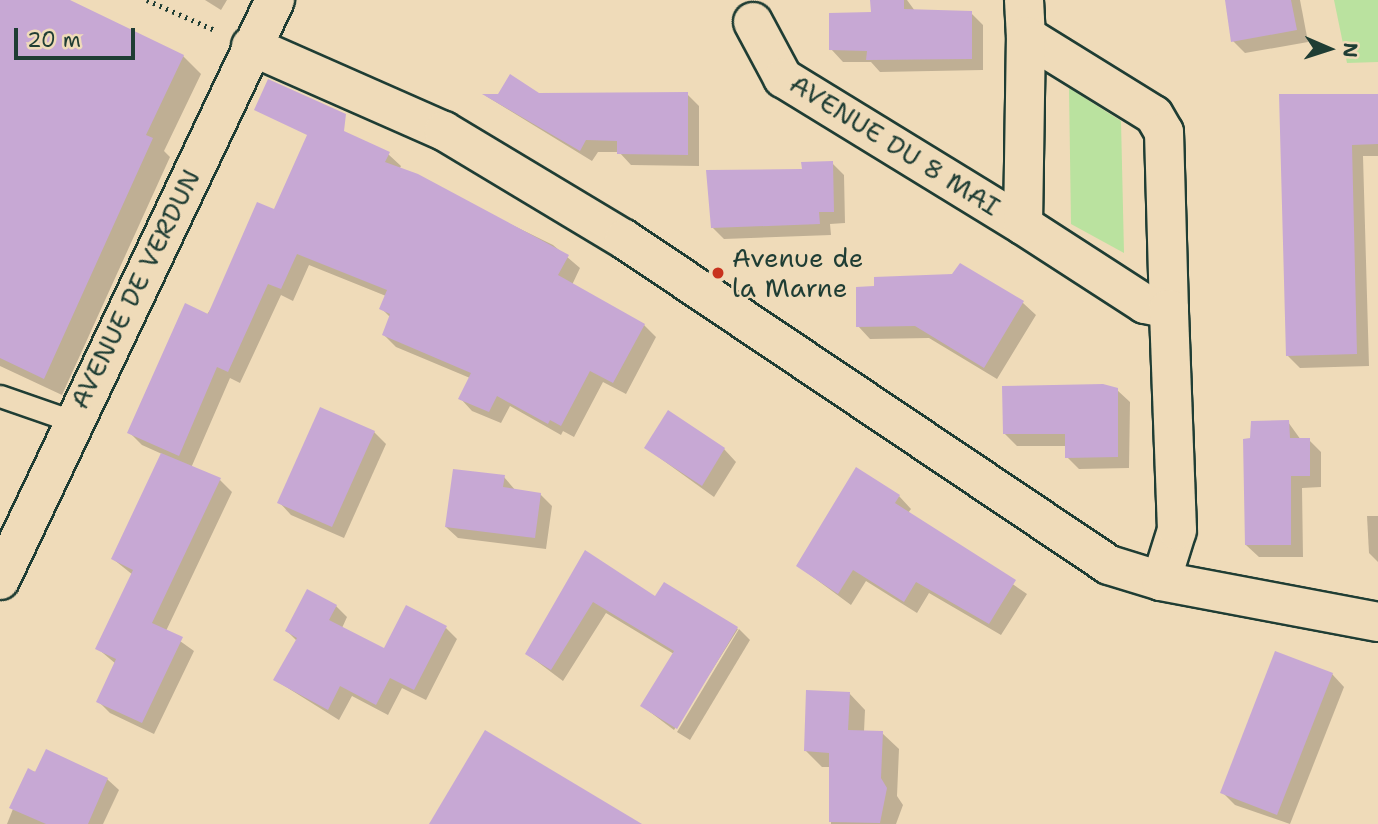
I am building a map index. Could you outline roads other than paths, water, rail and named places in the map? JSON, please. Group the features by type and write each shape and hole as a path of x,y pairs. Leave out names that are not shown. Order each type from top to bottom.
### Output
{"street":[{"name":"AVENUE DE VERDUN","path":"0,580 72,421 275,0"},
{"path":"1025,18 1154,115 1164,132 1177,530 1161,581"},
{"path":"1023,225 1025,18"},
{"name":"AVENUE DU 8 MAI","path":"753,22 782,78 1023,225 1145,304 1169,309"},
{"path":"251,46 444,131 624,239 1109,565 1161,581 1378,622"}],"lane":[{"path":"0,396 72,421"}],"place":[{"name":"Avenue de la Marne","path":"718,273"}]}
